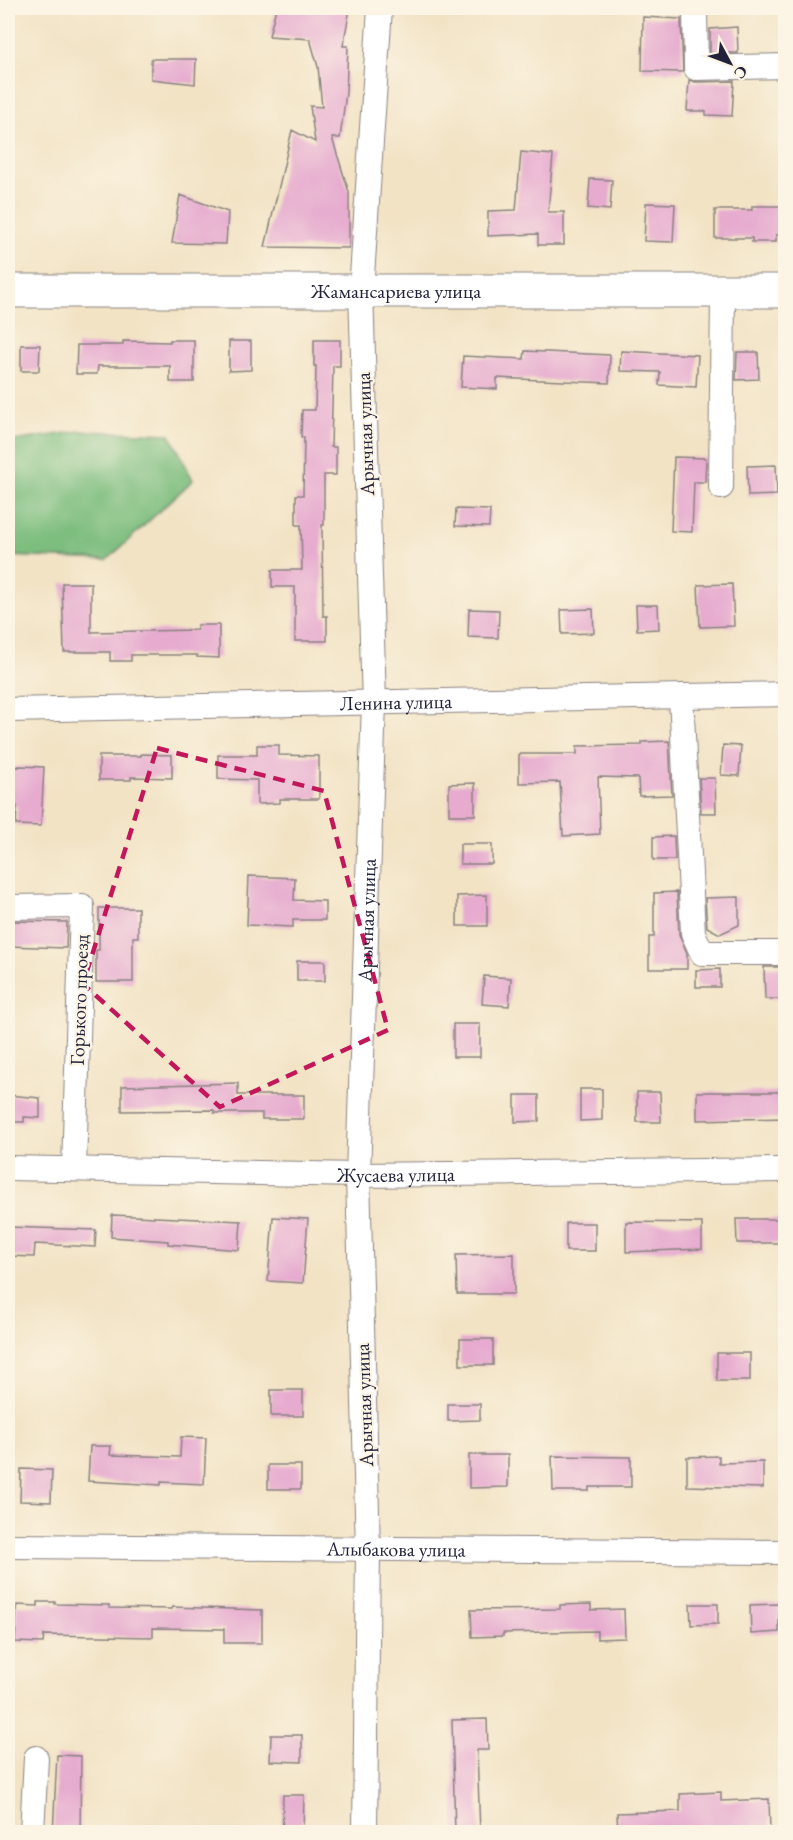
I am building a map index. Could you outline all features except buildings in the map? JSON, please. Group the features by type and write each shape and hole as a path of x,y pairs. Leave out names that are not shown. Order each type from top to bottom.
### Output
{"street":[{"name":"Арычная улица","path":"365,1833 368,1550 358,1175 374,702 361,291 380,8"},
{"path":"695,8 696,68 786,66"},
{"name":"Жамансариева улица","path":"8,291 786,291"},
{"path":"721,487 723,291"},
{"name":"Ленина улица","path":"8,710 786,694"},
{"path":"681,696 693,933 702,953 786,953"},
{"name":"Горького проезд","path":"8,907 82,906 74,1170"},
{"name":"Жусаева улица","path":"8,1168 358,1175 786,1170"},
{"name":"Алыбакова улица","path":"8,1546 786,1552"},
{"path":"32,1833 36,1758"}],"highlighted area":[{"path":"157,748 324,791 388,1030 220,1107 83,984"}],"green space":[{"path":"80,431 170,434 193,480 107,560 8,556 8,442"}]}
